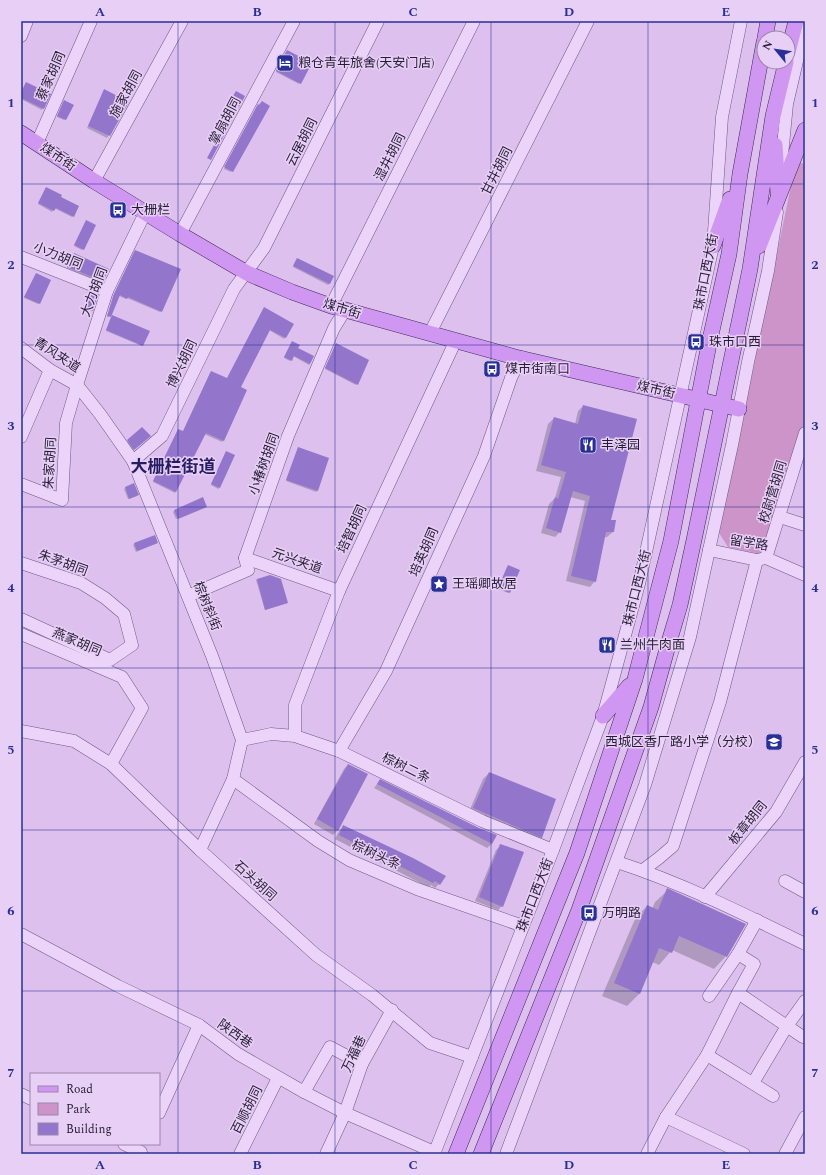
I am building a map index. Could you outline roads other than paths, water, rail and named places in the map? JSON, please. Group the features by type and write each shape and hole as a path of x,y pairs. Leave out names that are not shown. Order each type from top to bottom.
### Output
{"main road":[{"name":"珠市口西大街","path":"456,1154 577,853 635,679 671,541 709,344 729,254 740,174 759,70"},
{"path":"481,1154 579,910 651,707 680,605 750,269 773,116 784,70"},
{"path":"773,116 779,198"},
{"path":"750,269 805,130"},
{"name":"煤市街","path":"21,133 94,181 180,234 247,273 292,292 338,308 515,357 521,357 739,409"},
{"path":"713,246 740,174"},
{"path":"604,716 635,679"}],"street":[{"path":"21,36 27,21"},
{"name":"蔡家胡同","path":"37,143 91,21"},
{"name":"施家胡同","path":"94,181 182,21"},
{"name":"掌扇胡同","path":"180,234 294,21"},
{"name":"云居胡同","path":"247,273 264,248 378,21"},
{"name":"湿井胡同","path":"338,308 474,21"},
{"name":"甘井胡同","path":"430,333 588,21"},
{"name":"珠市口西大街","path":"434,1153 604,716 639,584 713,246 722,117 741,21"},
{"path":"506,1154 645,785 690,637 768,270 779,198 787,104 805,27"},
{"name":"大力胡同","path":"77,385 107,291 145,213"},
{"name":"小力胡同","path":"21,257 107,291"},
{"name":"博兴胡同","path":"133,461 162,436 234,289 247,273"},
{"name":"小椿树胡同","path":"188,596 248,570 245,558 288,436 334,328 338,308"},
{"name":"培智胡同","path":"295,736 295,705 339,591 456,340"},
{"name":"青风夹道","path":"21,348 50,370 77,385"},
{"name":"培英胡同","path":"339,751 386,671 484,456 511,378 521,357"},
{"path":"21,437 50,370"},
{"name":"棕树斜街","path":"77,385 100,414 133,461 212,656 242,740"},
{"name":"朱家胡同","path":"21,484 62,500 66,423 77,385"},
{"name":"校尉营胡同","path":"643,870 660,858 673,846 720,702 762,559 780,517 805,433"},
{"path":"780,517 805,525"},
{"name":"留学路","path":"709,550 762,559 805,574"},
{"name":"元兴夹道","path":"245,558 339,591"},
{"name":"朱茅胡同","path":"21,562 81,583 106,598 124,614 132,646 110,660 21,619"},
{"name":"燕家胡同","path":"21,634 122,677 142,708 111,764"},
{"name":"石头胡同","path":"21,731 74,741 111,764 200,850 316,955 392,1010 430,1043 472,1057"},
{"name":"棕树二条","path":"242,740 272,734 295,736 339,751 482,821 553,850"},
{"path":"200,850 232,779 242,740"},
{"name":"板章胡同","path":"705,897 776,812 805,762"},
{"name":"棕树头条","path":"232,779 318,841 349,860 417,889 523,926"},
{"path":"617,862 643,870 705,897 757,920 805,944"},
{"path":"784,881 805,892"},
{"path":"709,996 738,954 757,920"},
{"name":"陕西巷","path":"21,934 118,986 199,1025 238,1054 304,1092 345,1113 434,1153"},
{"path":"647,1154 666,1117 707,1055 754,964 738,954"},
{"path":"738,993 804,1037"},
{"path":"753,1083 787,1026 805,1001"},
{"name":"万福巷","path":"326,1154 345,1113 362,1064 392,1010"},
{"path":"160,1111 199,1025"},
{"path":"304,1092 330,1048 362,1064"},
{"path":"707,1055 773,1096"},
{"name":"百顺胡同","path":"240,1154 278,1078"},
{"path":"21,1094 30,1098"},
{"path":"666,1117 744,1154"},
{"path":"785,1154 805,1117"},
{"path":"127,1145 142,1150"}],"place":[{"name":"粮仓青年旅舍(天安门店)","path":"285,63"},
{"name":"大栅栏","path":"118,210"},
{"name":"珠市口西","path":"696,342"},
{"name":"煤市街南口","path":"492,369"},
{"name":"丰泽园","path":"588,445"},
{"name":"王瑶卿故居","path":"439,584"},
{"name":"兰州牛肉面","path":"607,645"},
{"name":"西城区香厂路小学（分校）","path":"774,742"},
{"name":"万明路","path":"589,913"}],"district":[{"name":"大栅栏街道","path":"173,467"}]}
